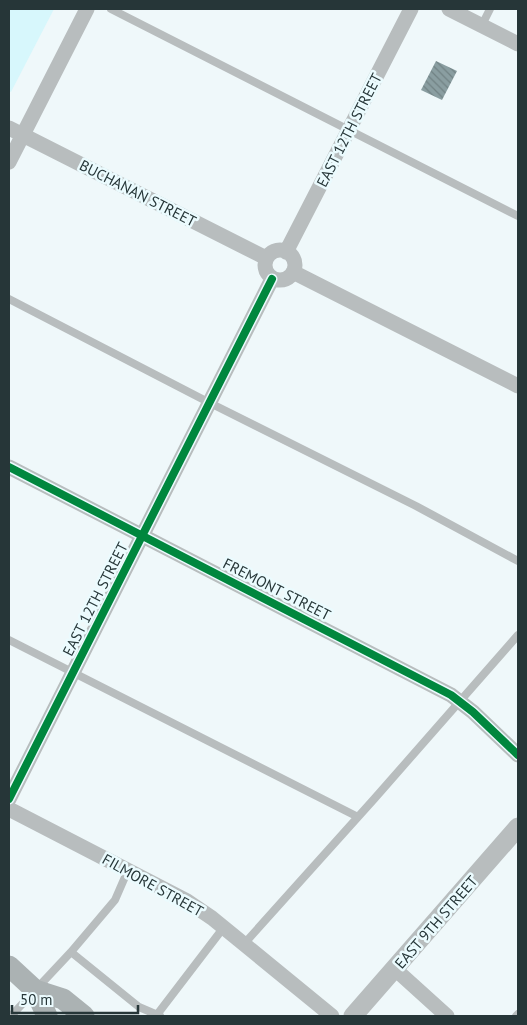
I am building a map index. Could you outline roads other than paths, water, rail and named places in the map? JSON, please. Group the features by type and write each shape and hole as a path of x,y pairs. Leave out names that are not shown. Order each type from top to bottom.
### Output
{"main road":[{"path":"9,966 35,990 46,1016"},
{"path":"35,990 63,999 84,1016"}],"street":[{"path":"9,162 16,132 87,9"},
{"name":"EAST 12TH STREET","path":"286,252 411,9"},
{"path":"449,9 518,44"},
{"name":"BUCHANAN STREET","path":"16,132 266,258"},
{"path":"274,251 286,252 292,257 294,262 293,272 286,279 272,279 266,271 266,258 274,251"},
{"path":"293,272 518,386"},
{"name":"EAST 12TH STREET","path":"9,799 272,279"},
{"name":"FREMONT STREET","path":"9,467 451,695 473,712 518,755"},
{"name":"FILMORE STREET","path":"9,809 187,901 224,927 332,1016"},
{"name":"EAST 9TH STREET","path":"353,1016 518,827"},
{"path":"395,969 447,1016"}],"lane":[{"path":"111,9 518,216"},
{"path":"482,25 490,9"},
{"path":"9,299 210,403 416,506 518,561"},
{"path":"244,944 518,635"},
{"path":"9,640 358,817"},
{"path":"11,1016 71,952 115,900 128,870"},
{"path":"71,952 139,1007 158,1016 224,927"}]}
